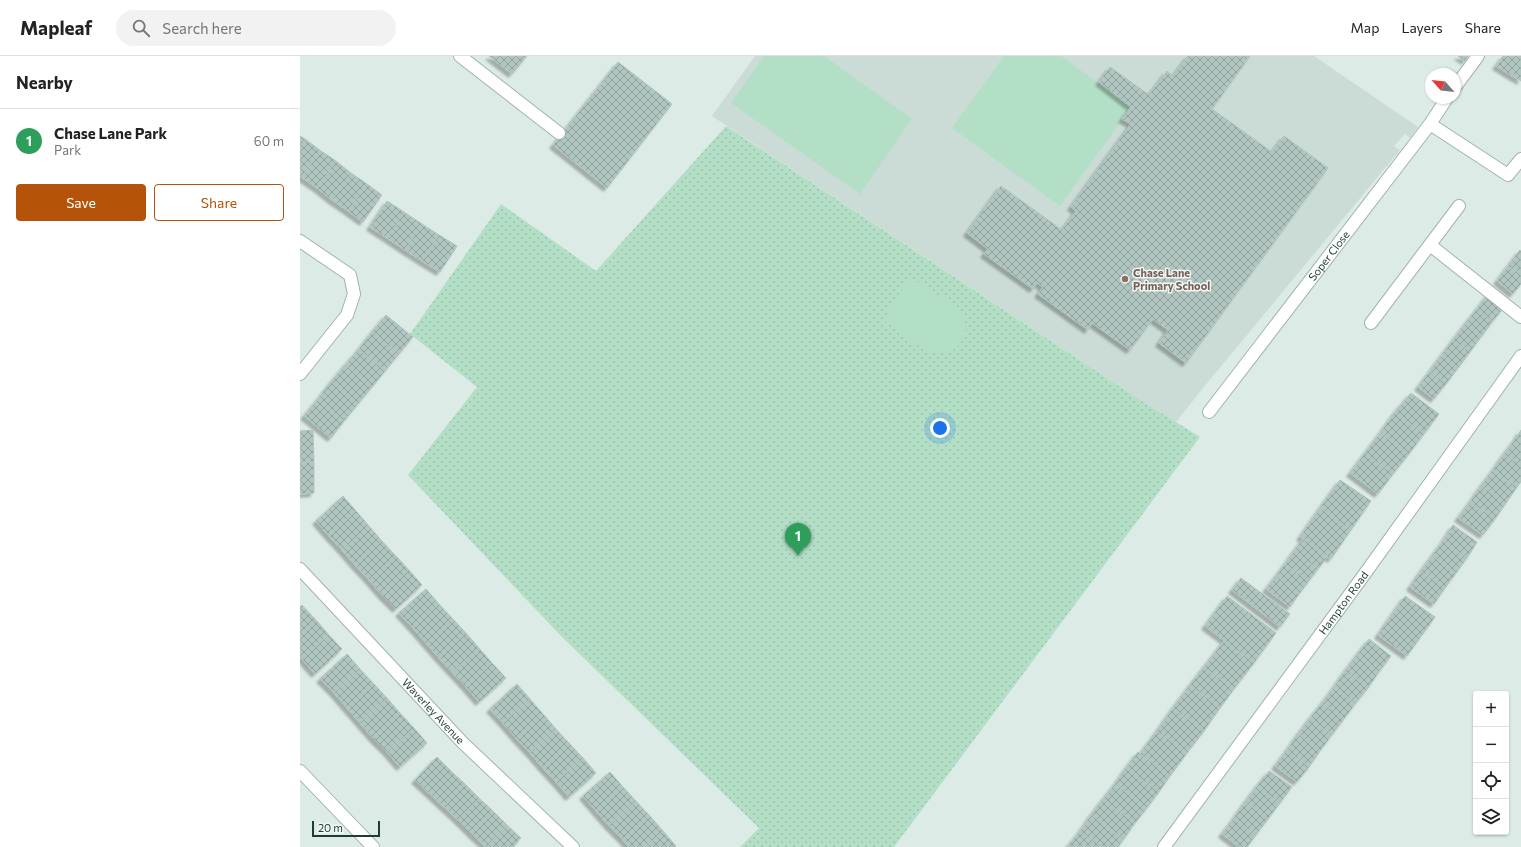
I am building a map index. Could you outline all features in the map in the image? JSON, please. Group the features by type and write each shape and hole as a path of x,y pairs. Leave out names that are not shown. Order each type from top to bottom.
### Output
{"street":[{"path":"460,56 559,133"},
{"path":"1461,80 1478,56"},
{"name":"Soper Close","path":"1210,412 1430,124 1443,104"},
{"path":"1430,124 1508,175 1521,159"},
{"path":"1371,323 1459,206"},
{"path":"300,241 350,275 354,294 347,315 300,374"},
{"path":"1430,245 1521,317"},
{"name":"Hampton Road","path":"1164,847 1361,579 1521,356"},
{"name":"Waverley Avenue","path":"300,569 464,742 572,847"},
{"path":"300,771 373,847"}],"shaded area":[{"name":"Chase Lane Primary School","path":"755,56 1314,56 1418,127 1410,138 1405,134 1394,146 1400,150 1176,422 1134,396 712,116"}],"green space":[{"path":"764,56 824,56 912,119 860,194 731,103"},
{"path":"1004,56 1061,56 1131,107 1060,206 952,128"},
{"path":"726,126 1134,396 1200,437 894,847 740,847 759,828 562,637 408,475 477,387 410,334 501,204 596,271"},
{"path":"910,277 959,308 965,320 966,332 963,340 957,347 945,353 931,353 883,320"}],"building":[{"path":"489,56 527,56 512,74"},
{"path":"1188,56 1250,56 1212,109 1272,152 1284,136 1328,168 1186,363 1159,343 1168,330 1153,319 1130,350 1092,323 1088,330 1038,294 1043,287 1037,283 1033,289 984,254 988,249 967,233 1001,186 1062,230 1076,211 1071,207 1131,124 1122,119 1131,107 1099,82 1110,67 1149,95 1167,71 1173,76"},
{"path":"1458,56 1468,56 1465,61"},
{"path":"1503,56 1521,56 1521,60 1512,76 1496,66"},
{"path":"1521,60 1521,81 1512,76"},
{"path":"618,62 672,104 607,188 553,145"},
{"path":"300,136 305,139 300,147"},
{"path":"305,139 321,151 301,177 300,147"},
{"path":"321,151 336,161 317,188 301,177"},
{"path":"336,161 351,173 332,200 317,188"},
{"path":"351,173 367,184 348,211 332,200"},
{"path":"367,184 382,195 363,222 348,211"},
{"path":"387,201 404,212 387,238 370,227"},
{"path":"404,212 422,224 405,250 387,238"},
{"path":"422,224 439,235 422,261 405,250"},
{"path":"439,235 457,246 440,272 422,261"},
{"path":"1520,250 1521,251 1521,275 1508,266"},
{"path":"1508,266 1521,275 1521,284 1513,294 1497,281"},
{"path":"1489,293 1505,306 1493,321 1477,309"},
{"path":"1477,309 1493,321 1481,337 1465,324"},
{"path":"386,315 413,337 399,354 372,332"},
{"path":"1465,324 1481,337 1470,352 1453,340"},
{"path":"372,332 399,354 385,371 359,349"},
{"path":"1453,340 1470,352 1458,368 1441,356"},
{"path":"359,349 385,371 372,387 345,365"},
{"path":"1441,356 1458,368 1446,384 1430,371"},
{"path":"345,365 372,387 358,404 331,382"},
{"path":"1430,371 1446,384 1434,399 1418,387"},
{"path":"331,382 358,404 344,421 318,399"},
{"path":"1411,393 1439,414 1424,434 1395,412"},
{"path":"318,399 344,421 331,438 304,416"},
{"path":"1395,412 1424,434 1409,454 1380,433"},
{"path":"313,430 314,462 300,462 300,431"},
{"path":"1521,430 1521,442 1516,438"},
{"path":"1380,433 1409,454 1393,474 1365,453"},
{"path":"1516,438 1521,442 1521,466 1504,454"},
{"path":"1365,453 1393,474 1378,494 1350,473"},
{"path":"1504,454 1521,466 1521,482 1517,487 1493,470"},
{"path":"300,462 314,462 314,493 300,494"},
{"path":"1493,470 1517,487 1506,503 1481,486"},
{"path":"1340,480 1371,501 1351,530 1320,508"},
{"path":"1481,486 1506,503 1495,519 1470,502"},
{"path":"343,496 356,511 329,536 316,521"},
{"path":"1470,502 1495,519 1483,535 1458,518"},
{"path":"1320,508 1351,530 1331,559 1300,537"},
{"path":"356,511 369,526 342,550 329,536"},
{"path":"1453,525 1477,542 1467,558 1443,541"},
{"path":"369,526 382,541 355,565 342,550"},
{"path":"1303,539 1328,556 1318,569 1294,551"},
{"path":"382,541 396,556 369,580 355,565"},
{"path":"1443,541 1467,558 1456,573 1432,556"},
{"path":"1294,551 1318,569 1309,581 1285,564"},
{"path":"396,556 409,570 382,595 369,580"},
{"path":"1432,556 1456,573 1445,588 1421,571"},
{"path":"1285,564 1309,581 1299,594 1276,576"},
{"path":"409,570 422,585 396,609 382,595"},
{"path":"1421,571 1445,588 1434,604 1410,587"},
{"path":"1276,576 1299,594 1290,607 1266,589"},
{"path":"1241,578 1290,614 1280,627 1232,590"},
{"path":"426,589 439,604 413,628 399,613"},
{"path":"1227,596 1276,633 1254,663 1205,626"},
{"path":"1405,596 1435,617 1407,656 1378,635"},
{"path":"439,604 453,619 426,643 413,628"},
{"path":"302,605 316,620 300,634 300,607"},
{"path":"453,619 466,633 439,658 426,643"},
{"path":"316,620 329,635 302,659 300,656 300,634"},
{"path":"466,633 479,648 452,672 439,658"},
{"path":"329,635 342,649 315,674 302,659"},
{"path":"1369,639 1391,656 1379,672 1357,655"},
{"path":"1224,641 1254,663 1234,689 1204,667"},
{"path":"479,648 492,663 466,687 452,672"},
{"path":"347,654 360,669 334,693 320,679"},
{"path":"1357,655 1379,672 1368,688 1345,671"},
{"path":"492,663 506,678 479,702 466,687"},
{"path":"1204,667 1234,689 1220,708 1190,685"},
{"path":"360,669 374,684 347,708 334,693"},
{"path":"1345,671 1368,688 1356,703 1334,687"},
{"path":"374,684 387,698 360,723 347,708"},
{"path":"517,684 530,699 503,723 490,709"},
{"path":"1190,685 1220,708 1204,731 1173,708"},
{"path":"1334,687 1356,703 1344,719 1322,703"},
{"path":"387,698 400,713 373,738 360,723"},
{"path":"530,699 543,714 516,738 503,723"},
{"path":"1322,703 1344,719 1332,735 1310,718"},
{"path":"1173,708 1204,731 1187,753 1157,731"},
{"path":"400,713 414,728 387,752 373,738"},
{"path":"543,714 556,729 530,753 516,738"},
{"path":"1310,718 1332,735 1320,751 1298,734"},
{"path":"414,728 427,743 400,767 387,752"},
{"path":"556,729 569,743 543,768 530,753"},
{"path":"1157,731 1187,753 1170,776 1140,754"},
{"path":"1298,734 1320,751 1309,767 1287,750"},
{"path":"569,743 583,758 556,782 543,768"},
{"path":"1287,750 1309,767 1297,782 1275,766"},
{"path":"1138,752 1170,776 1159,792 1126,768"},
{"path":"437,757 451,771 429,793 415,780"},
{"path":"583,758 596,773 569,797 556,782"},
{"path":"1126,768 1159,792 1147,808 1115,784"},
{"path":"451,771 465,784 444,807 429,793"},
{"path":"1269,771 1292,787 1280,803 1257,786"},
{"path":"610,772 623,787 596,811 583,796"},
{"path":"465,784 479,798 458,820 444,807"},
{"path":"1115,784 1147,808 1135,823 1103,799"},
{"path":"1257,786 1280,803 1268,819 1245,802"},
{"path":"623,787 636,801 609,826 596,811"},
{"path":"479,798 493,811 472,834 458,820"},
{"path":"1103,799 1135,823 1124,839 1091,815"},
{"path":"636,801 650,816 623,840 609,826"},
{"path":"1245,802 1268,819 1256,835 1234,818"},
{"path":"493,811 507,825 486,847 472,834"},
{"path":"1091,815 1124,839 1118,847 1102,847 1080,831"},
{"path":"650,816 663,831 645,847 629,847 623,840"},
{"path":"1234,818 1256,835 1247,847 1239,847 1222,834"},
{"path":"507,825 521,838 513,847 486,847"},
{"path":"663,831 676,846 675,847 645,847"},
{"path":"1080,831 1102,847 1068,846"}],"place":[{"name":"Chase Lane Primary School","path":"1125,279"},
{"name":"Chase Lane Park","path":"798,556"}]}
